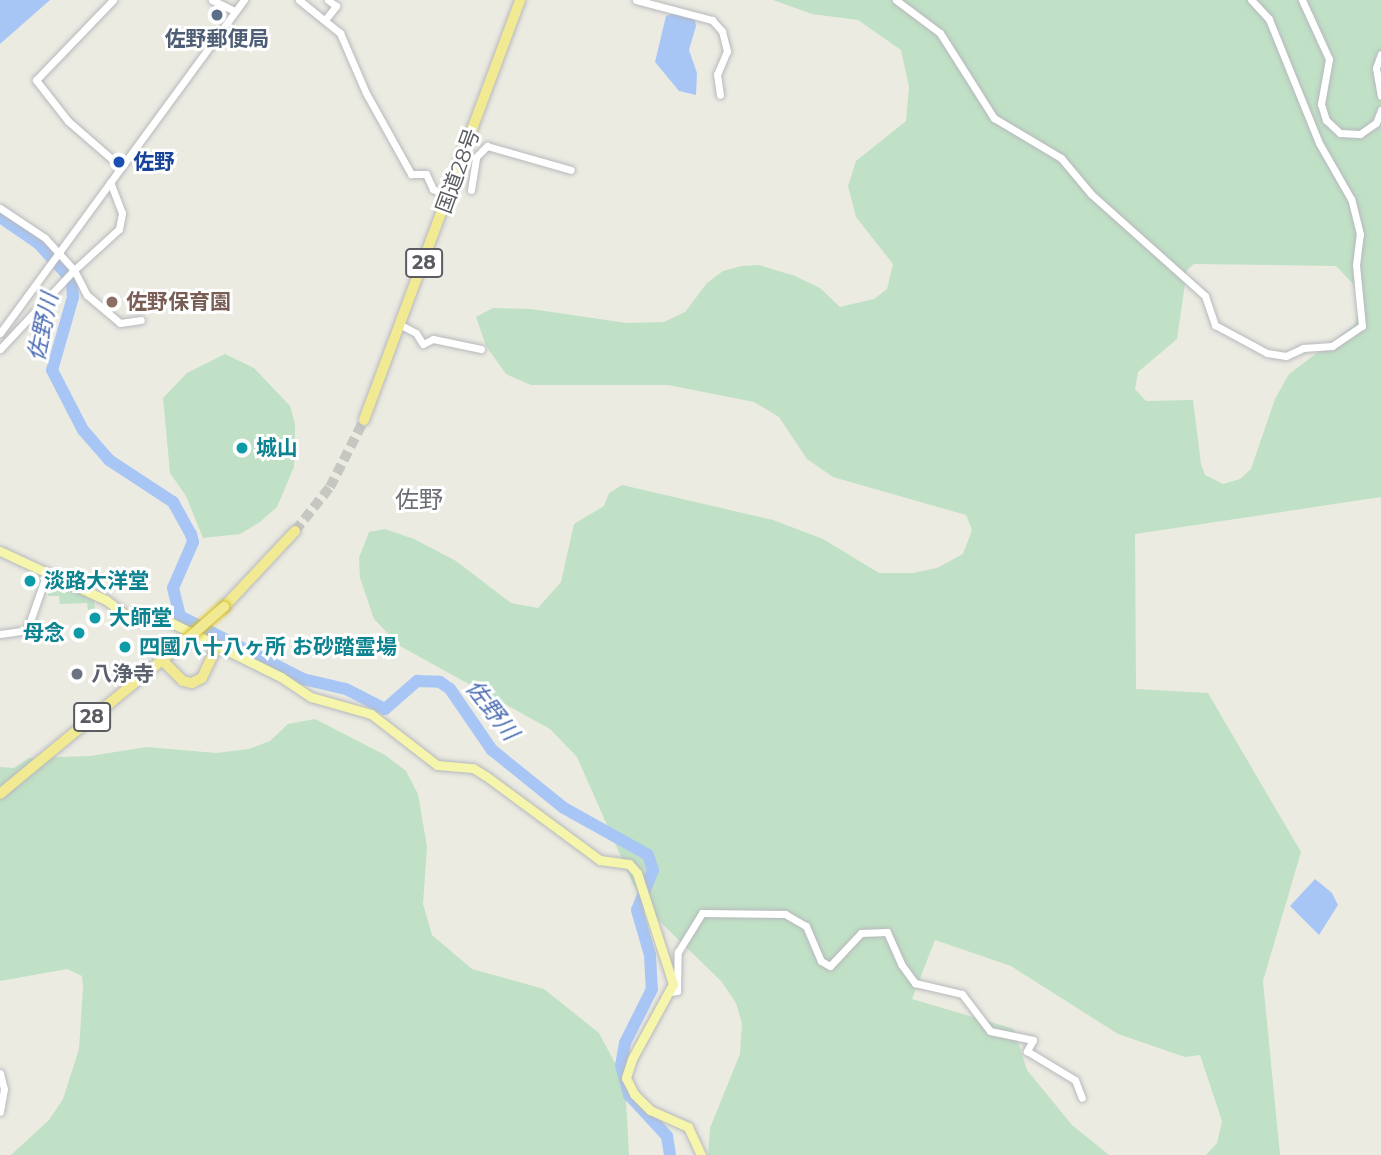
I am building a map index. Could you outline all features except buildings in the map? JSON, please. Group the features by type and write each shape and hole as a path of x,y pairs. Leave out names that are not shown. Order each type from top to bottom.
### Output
{"highway":[{"name":"国道28号","path":"364,420 520,0"},
{"name":"28","path":"0,793 224,607 295,531"},
{"path":"161,659 183,681 192,683 202,678 217,646"}],"main road":[{"path":"0,551 106,600 131,619 160,619 312,697 371,714 437,765 473,768 600,860 629,864 641,885 672,976 671,992 651,1021 626,1078 634,1094 650,1110 688,1127 701,1155"}],"street":[{"path":"113,0 36,80 68,121 121,167"},
{"path":"212,0 235,10"},
{"path":"0,333 244,0"},
{"path":"299,0 340,33 366,93 411,174 426,174 433,189 449,197"},
{"path":"325,20 336,6 328,0"},
{"path":"636,0 712,19 722,31 727,51 717,74 720,95"},
{"path":"896,0 940,33 994,118 1061,159 1098,201 1205,296 1215,325 1267,354 1286,356 1303,348 1332,346 1362,326 1356,265 1360,234 1352,199 1319,143 1269,19 1251,0"},
{"path":"1302,0 1329,59 1321,104 1326,120 1340,133 1360,135 1376,122 1381,110"},
{"path":"1381,54 1376,68 1381,96"},
{"path":"471,190 476,157 487,146 571,170"},
{"path":"0,349 63,281 119,229 122,213 117,189 110,182"},
{"path":"0,208 58,253 88,295 120,323 141,320"},
{"path":"401,326 416,333 423,344 433,339 481,349"},
{"path":"0,634 27,630 47,573"},
{"path":"671,992 677,992 678,952 702,913 785,914 806,926 821,961 830,966 861,933 887,932 901,964 915,982 962,994 990,1031 1033,1040 1027,1051 1075,1080 1082,1098"},
{"path":"0,1073 4,1089 0,1112"}],"green space":[{"path":"773,0 1381,0 1381,497 1135,534 1136,689 1208,693 1301,852 1263,981 1280,1155 1206,1155 1217,1143 1222,1121 1200,1055 1185,1057 1118,1034 1011,966 935,940 912,999 1014,1029 1027,1070 1072,1125 1109,1155 708,1155 710,1128 740,1054 742,1023 736,1003 721,981 652,914 633,884 577,757 550,729 400,646 374,619 360,578 359,558 369,532 385,529 414,539 456,561 511,603 538,608 561,582 574,524 604,506 609,493 622,485 773,520 823,539 879,573 913,573 937,568 963,554 972,530 966,515 833,477 807,459 779,417 754,402 668,385 531,385 506,374 486,346 476,317 493,308 531,309 627,323 664,322 685,312 707,283 723,271 741,266 759,265 795,276 820,288 840,307 874,299 887,289 893,264 856,217 848,186 856,161 906,121 909,87 901,50 858,20 812,14","holes":["1194,264 1336,266 1358,289 1359,313 1354,325 1289,374 1275,399 1251,469 1240,479 1223,484 1205,475 1201,464 1193,400 1146,401 1135,389 1138,372 1177,339 1187,270"]},
{"path":"225,354 254,368 290,406 295,424 294,467 277,507 260,522 240,534 203,538 186,496 170,473 163,398 187,373"},
{"path":"50,578 94,600 95,609 88,610 87,603 60,604 59,596 48,596"},
{"path":"315,719 385,755 406,771 418,794 427,847 423,904 432,935 472,969 544,989 599,1033 625,1082 629,1155 11,1155 49,1120 63,1099 79,1049 83,988 82,976 67,969 0,981 0,767 14,768 29,758 90,756 147,747 216,753 249,749 270,741 288,724"}],"water":[{"path":"0,0 50,0 0,44"},
{"path":"677,12 695,20 696,26 689,50 697,73 696,95 679,91 655,62 666,16"},
{"path":"1315,879 1332,893 1338,905 1319,935 1290,906"}],"waterway":[{"name":"佐野川","path":"0,217 38,243 72,280 73,297 52,370 83,430 109,460 173,502 191,534 193,542 173,588 180,616 303,679 346,689 385,709 417,681 440,682 450,689 492,750 564,808 648,855 653,870 637,910 650,955 652,989 625,1043 621,1065 629,1095 667,1136 670,1155"}],"tunnel":[{"path":"295,531 330,487 364,420"}],"place":[{"name":"佐野郵便局","path":"217,15"},
{"name":"佐野","path":"119,162"},
{"name":"佐野保育園","path":"112,302"},
{"name":"城山","path":"242,448"},
{"name":"淡路大洋堂","path":"30,581"},
{"name":"大師堂","path":"95,618"},
{"name":"母念","path":"79,633"},
{"name":"四國八十八ヶ所 お砂踏霊場","path":"125,647"},
{"name":"八浄寺","path":"77,674"}],"district":[{"name":"佐野","path":"419,500"}]}
